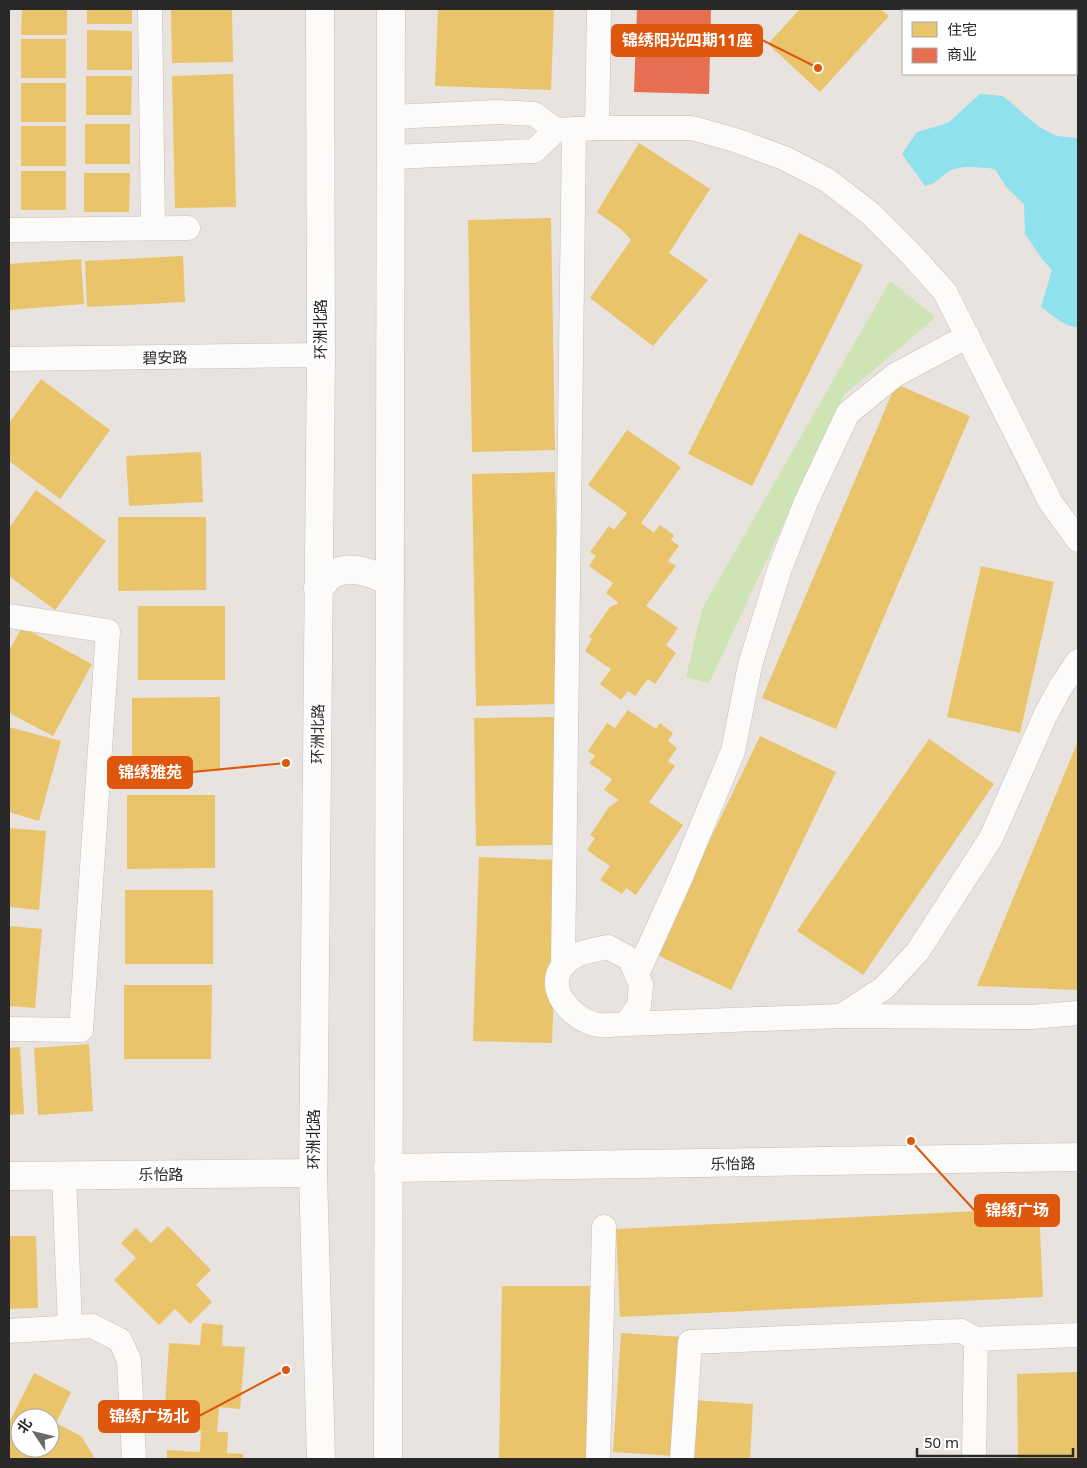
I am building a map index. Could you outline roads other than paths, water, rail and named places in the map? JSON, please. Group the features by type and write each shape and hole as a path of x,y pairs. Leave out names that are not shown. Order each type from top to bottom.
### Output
{"main road":[{"name":"环洲北路","path":"320,9 321,356 313,1173 321,1459"},
{"path":"388,1459 391,9"},
{"path":"318,588 333,574 354,570 374,574 390,582"},
{"name":"乐怡路","path":"388,1168 1078,1157"},
{"name":"乐怡路","path":"9,1176 313,1173"}],"street":[{"path":"150,9 153,228"},
{"path":"563,966 576,129 599,9"},
{"path":"392,117 498,112 534,114 576,129 692,128 735,140 784,158 827,180 871,214 918,260 946,292 1051,503 1078,540"},
{"path":"392,157 534,151 576,129"},
{"path":"9,230 188,228"},
{"path":"638,972 680,879 732,751 750,665 780,568 806,502 848,414 895,375 968,336"},
{"name":"碧安路","path":"9,359 321,356"},
{"path":"9,616 108,631 81,1030 9,1029"},
{"path":"841,1016 884,988 918,951 991,838 1045,716 1060,688 1078,661"},
{"path":"626,1024 639,1006 641,984 638,972 630,959 608,947 578,954 563,966 558,976 559,996 574,1015 595,1025 626,1024 841,1016 1022,1017 1078,1013"},
{"path":"64,1175 70,1327"},
{"path":"598,1459 604,1227"},
{"path":"9,1331 92,1326 120,1340 129,1360 134,1459"},
{"path":"682,1459 690,1342 961,1331 976,1339 1078,1335"},
{"path":"974,1459 976,1339"}],"water":[{"path":"980,94 1003,96 1039,127 1057,136 1078,138 1078,327 1064,323 1041,307 1052,270 1025,234 1024,204 1007,188 995,169 959,168 948,172 935,182 925,186 902,154 917,132 948,123"}],"place":[{"name":"锦绣阳光四期11座","path":"818,68"},
{"name":"锦绣雅苑","path":"286,763"},
{"name":"锦绣广场","path":"911,1141"},
{"name":"锦绣广场北","path":"286,1370"}]}
